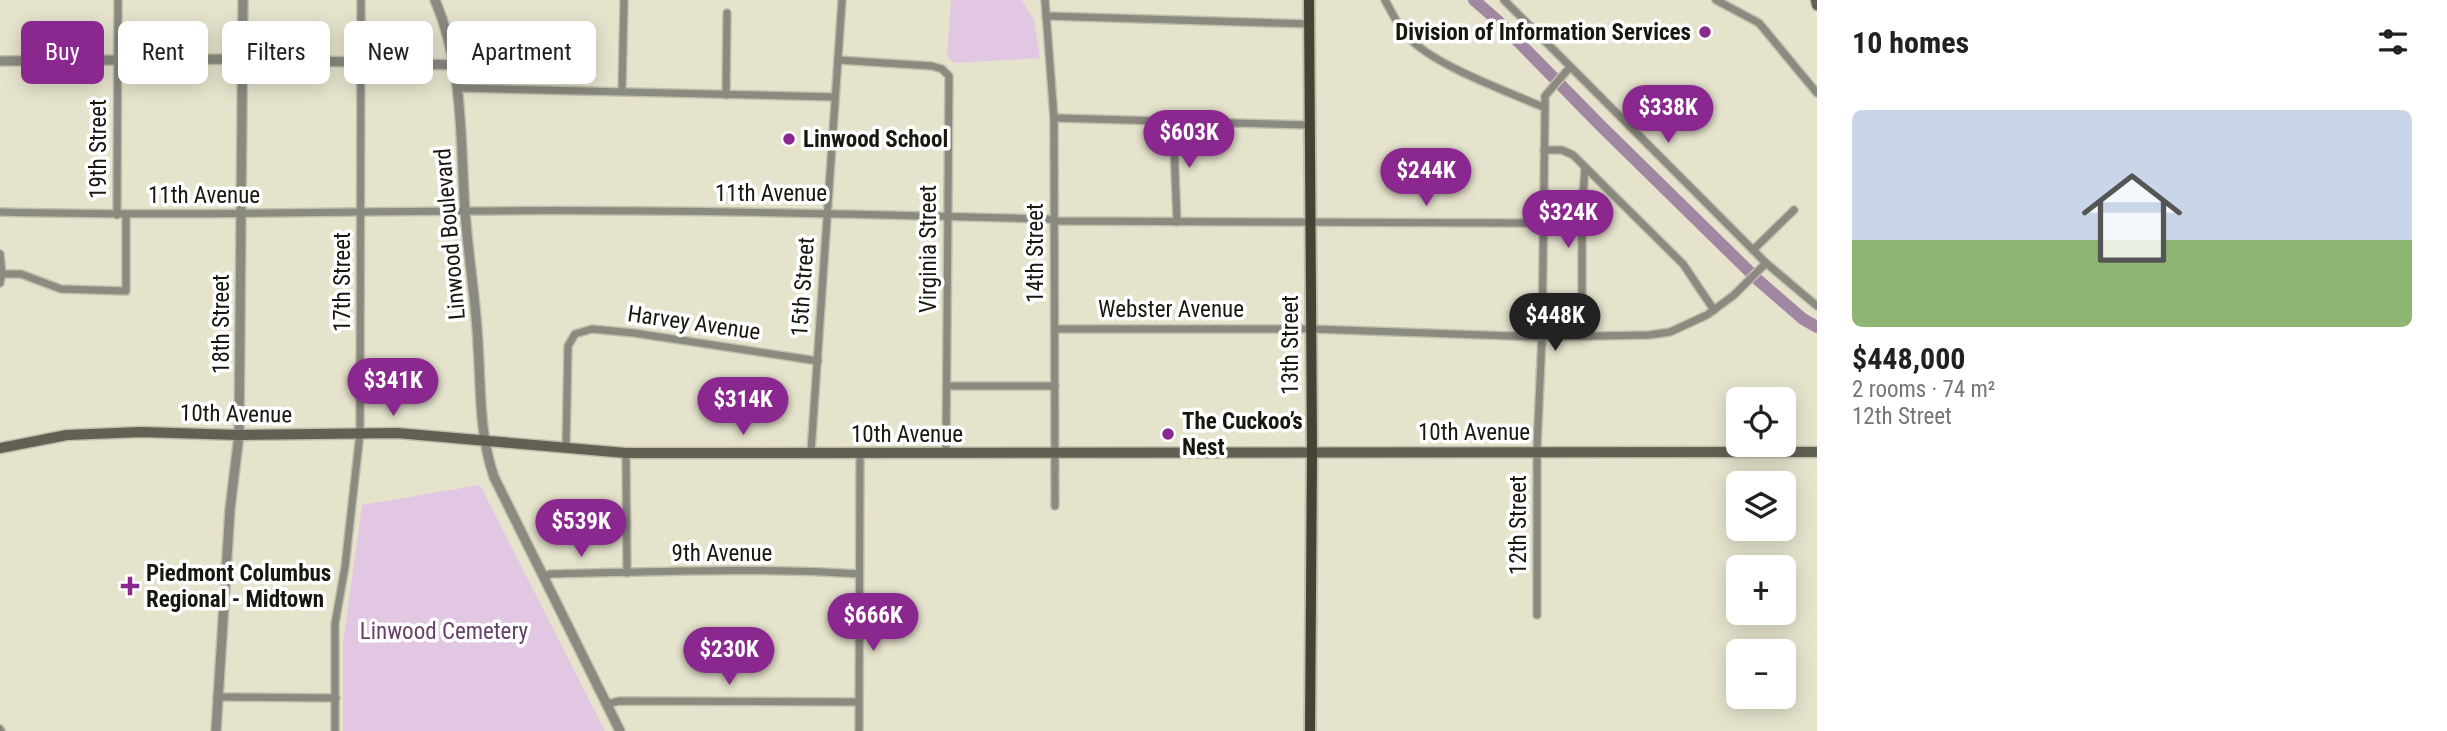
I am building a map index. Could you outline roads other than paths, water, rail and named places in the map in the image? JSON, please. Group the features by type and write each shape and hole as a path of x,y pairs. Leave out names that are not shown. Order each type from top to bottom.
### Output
{"main road":[{"name":"13th Street","path":"1309,0 1312,452 1310,731"},
{"path":"1816,0 1817,5"},
{"name":"10th Avenue","path":"0,448 88,433 141,432 425,435 626,453 1817,452"}],"street":[{"name":"19th Street","path":"2,274 21,274 61,289 126,290 117,59 118,0"},
{"name":"18th Street","path":"243,0 243,21"},
{"name":"17th Street","path":"360,21 361,0"},
{"name":"Linwood Boulevard","path":"435,0 447,31"},
{"path":"622,91 624,0"},
{"name":"15th Street","path":"811,452 842,0"},
{"name":"14th Street","path":"1045,0 1054,118 1055,506"},
{"path":"1385,0 1402,29 1423,51 1545,108"},
{"path":"1504,0 1766,263 1817,306"},
{"path":"1716,0 1759,23 1817,93"},
{"path":"726,95 727,13"},
{"path":"1046,16 1309,23"},
{"path":"0,61 222,59"},
{"name":"Virginia Street","path":"838,60 932,66 947,72 946,453"},
{"name":"12th Street","path":"1537,615 1537,451 1542,337 1545,96 1570,67"},
{"name":"18th Street","path":"216,731 230,509 239,435 242,84"},
{"name":"17th Street","path":"335,731 335,624 345,567 360,433 362,213 359,84"},
{"name":"Linwood Boulevard","path":"458,84 465,211 476,310 484,442 494,477 620,731"},
{"path":"459,88 835,97"},
{"path":"1054,118 1310,125"},
{"path":"1173,120 1177,222"},
{"path":"1544,150 1562,150 1573,155 1683,264 1714,310"},
{"path":"1582,336 1582,212 1585,167"},
{"name":"11th Avenue","path":"0,212 122,215 465,211 828,212 1054,221 1542,223"},
{"path":"1753,250 1794,211"},
{"path":"0,254 0,283"},
{"name":"Webster Avenue","path":"1055,329 1311,329 1542,337 1641,335 1670,331 1697,320 1714,310 1766,263"},
{"name":"Harvey Avenue","path":"566,449 568,346 575,334 592,329 606,330 818,361"},
{"path":"947,386 1055,386"},
{"path":"626,453 627,573"},
{"path":"859,731 860,453"},
{"name":"9th Avenue","path":"544,577 550,574 627,573 859,574"},
{"path":"217,697 336,698"},
{"path":"607,704 620,701 859,702"}],"waterway":[{"path":"1474,0 1758,280 1803,319 1817,327"}],"place":[{"name":"Division of Information Services","path":"1705,32"},
{"name":"Linwood School","path":"789,139"},
{"name":"The Cuckoo’s Nest","path":"1168,434"},
{"name":"Piedmont Columbus Regional - Midtown","path":"130,586"}],"park label":[{"name":"Linwood Cemetery","path":"444,631"}]}
